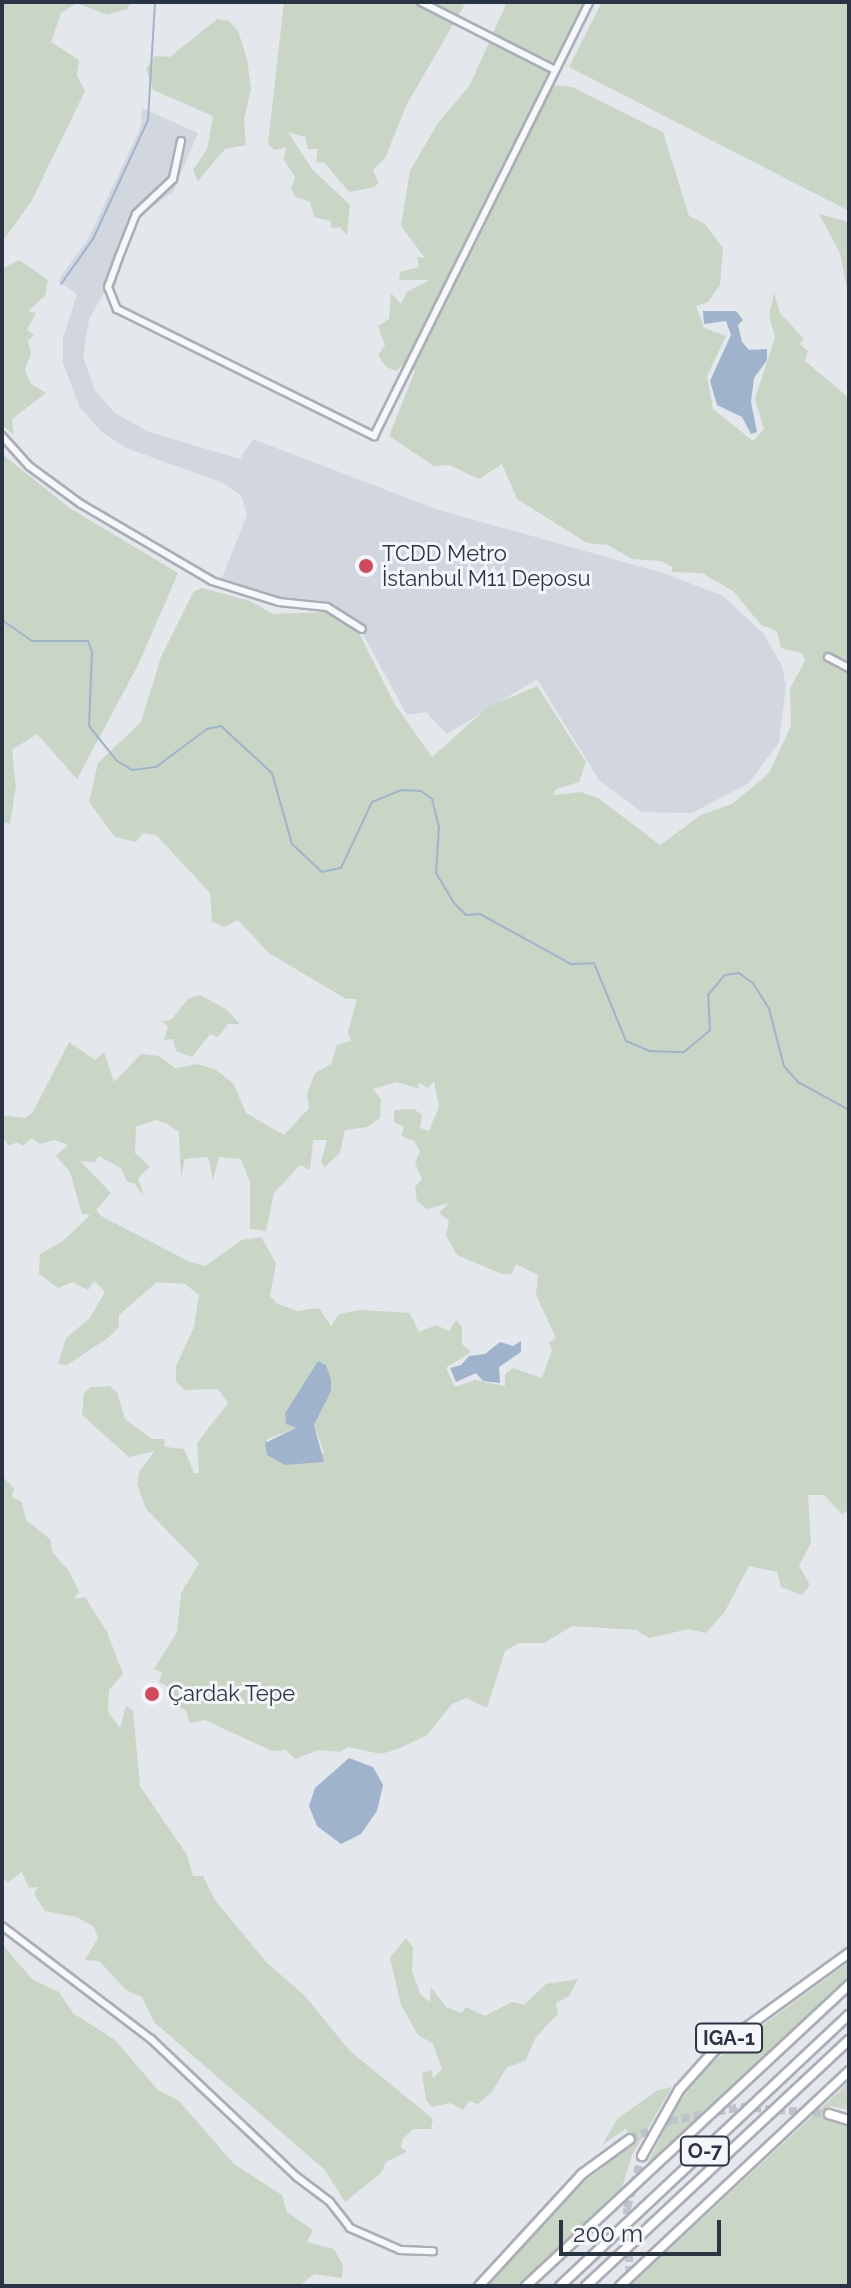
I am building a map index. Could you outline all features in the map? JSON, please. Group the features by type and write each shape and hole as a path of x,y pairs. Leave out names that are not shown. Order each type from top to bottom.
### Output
{"highway":[{"name":"IGA-1","path":"642,2156 670,2104 705,2059 849,1953"},
{"path":"526,2286 849,1985"},
{"name":"O-7","path":"560,2286 849,2015"},
{"name":"O-7","path":"586,2286 849,2040"},
{"path":"620,2286 849,2071"},
{"path":"829,2114 849,2120"},
{"path":"479,2286 582,2174 630,2139"}],"street":[{"path":"421,2 555,70"},
{"path":"181,141 173,179 136,214 119,257 108,287 117,309 374,436 589,2"},
{"path":"2,436 29,466 81,504 212,581 279,602 327,607 362,629"},
{"path":"828,657 849,668"},
{"path":"2,1926 151,2039 297,2177 330,2202 350,2228 400,2250 433,2251"}],"shaded area":[{"path":"142,108 198,133 173,192 137,218 115,287 103,294 89,319 83,357 95,390 115,413 149,432 240,459 253,439 436,509 666,574 723,596 763,633 782,666 786,686 779,742 749,783 692,813 642,812 599,780 537,679 447,734 426,712 407,715 363,634 345,618 324,610 270,605 218,588 247,515 241,495 221,482 126,448 102,432 80,408 63,363 63,338 77,294 58,281 88,239 141,127"}],"green space":[{"path":"2,2 131,2 127,9 107,15 77,3 61,13 51,42 79,60 77,75 85,91 31,202 2,242"},
{"path":"284,2 466,2 407,104 385,158 373,170 379,183 374,187 349,192 325,163 316,162 318,149 308,149 305,137 288,132 312,169 350,205 347,235 340,227 331,228 331,221 314,217 310,202 296,197 291,189 295,177 284,160 286,147 275,150 268,144"},
{"path":"507,2 584,2 544,84 572,87 663,132 689,216 705,224 723,248 720,285 708,302 696,306 704,328 726,336 707,376 713,409 753,441 764,429 755,399 775,337 769,316 774,293 780,313 804,339 800,344 808,351 805,361 849,398 849,1510 842,1514 824,1495 808,1495 811,1543 799,1566 810,1585 802,1595 781,1587 777,1572 749,1566 724,1613 706,1633 689,1629 649,1638 636,1630 572,1626 544,1643 519,1643 505,1651 487,1708 466,1698 452,1704 427,1735 381,1754 348,1747 340,1752 318,1750 295,1759 286,1750 272,1751 205,1720 190,1723 186,1711 174,1704 170,1688 159,1682 162,1673 154,1669 177,1632 181,1593 199,1563 146,1509 137,1484 139,1472 155,1451 129,1457 82,1415 84,1393 91,1387 110,1386 117,1392 125,1419 152,1439 164,1439 165,1447 184,1449 194,1473 199,1473 197,1443 228,1403 218,1389 185,1390 176,1382 176,1366 194,1327 199,1295 185,1284 157,1282 119,1315 119,1327 109,1337 67,1365 58,1364 66,1338 90,1318 105,1292 94,1281 88,1290 73,1282 58,1288 39,1274 40,1254 63,1241 90,1215 82,1214 70,1172 56,1156 68,1145 55,1140 40,1144 32,1138 23,1146 17,1142 9,1146 2,1136 2,1115 25,1118 33,1112 69,1042 95,1060 104,1052 114,1082 141,1054 159,1056 175,1068 198,1064 216,1070 233,1083 246,1113 284,1135 309,1108 307,1094 315,1073 331,1064 337,1045 351,1041 348,1032 357,999 346,999 269,953 238,920 225,927 212,922 210,893 156,835 143,833 136,842 115,837 89,802 98,763 141,722 161,657 194,591 202,588 250,601 273,614 325,612 357,629 394,703 432,757 488,707 537,686 586,762 579,782 556,789 553,795 581,792 598,798 660,845 701,815 732,804 769,773 791,726 790,688 805,661 802,653 781,648 777,631 761,625 733,591 702,573 671,572 673,567 660,561 632,559 608,545 587,543 517,499 502,464 479,479 449,465 434,466 389,436 415,371 403,364 397,371 386,367 378,355 385,345 378,326 389,319 391,293 401,304 407,292 429,280 399,280 400,272 419,267 417,257 425,258 401,226 410,171 438,123 470,85","holes":["434,1081 439,1107 429,1131 420,1128 422,1115 414,1109 394,1110 394,1122 404,1127 401,1136 414,1141 420,1151 415,1163 422,1179 415,1187 417,1201 427,1209 449,1203 439,1213 449,1221 446,1235 457,1255 502,1274 511,1274 516,1264 538,1275 536,1295 556,1338 549,1342 552,1350 542,1378 513,1368 505,1374 505,1386 475,1380 455,1387 446,1368 471,1352 462,1344 462,1327 456,1320 449,1331 436,1325 419,1332 410,1313 360,1310 339,1314 331,1326 319,1308 297,1311 278,1304 270,1296 276,1263 261,1237 242,1240 205,1266 188,1261 101,1216 96,1210 111,1193 80,1161 95,1162 99,1156 122,1169 127,1182 134,1183 144,1196 138,1178 150,1167 135,1153 136,1127 155,1120 166,1123 179,1132 181,1177 185,1159 208,1157 213,1180 219,1157 241,1159 250,1182 250,1229 266,1231 274,1193 300,1165 310,1170 313,1140 327,1140 321,1162 325,1167 340,1153 345,1130 367,1127 380,1118 381,1099 373,1089 397,1082 419,1089 418,1083 428,1088","318,1361 324,1404 314,1425 324,1453 267,1455 267,1439 297,1428 285,1413"]},
{"path":"602,2 849,2 849,211 569,67"},
{"path":"217,19 229,21 238,31 247,59 251,89 244,120 246,145 225,149 198,181 193,170 207,149 213,116 153,90 146,69 155,56 170,57"},
{"path":"819,214 849,222 849,299 840,253"},
{"path":"19,260 48,280 45,296 28,311 36,313 27,330 34,335 28,341 31,353 25,370 31,384 46,393 12,419 14,435 2,425 2,269"},
{"path":"2,454 71,509 178,573 138,665 77,779 37,734 12,750 16,786 10,824 2,822"},
{"path":"200,995 226,1009 240,1024 228,1024 218,1037 210,1034 192,1057 176,1051 173,1039 164,1040 168,1026 161,1021 171,1020 188,999"},
{"path":"2,1476 14,1488 12,1497 22,1502 26,1520 50,1539 52,1552 69,1571 79,1591 74,1599 85,1597 107,1632 123,1674 109,1690 108,1712 120,1728 126,1706 133,1711 140,1786 187,1855 193,1876 203,1876 215,1900 267,1963 305,1996 350,2051 433,2119 431,2129 413,2129 403,2139 401,2147 407,2152 386,2162 381,2173 345,2202 325,2170 154,2022 142,1997 126,1990 99,1961 85,1960 98,1938 94,1927 77,1917 45,1911 34,1894 38,1887 29,1888 22,1872 8,1882 2,1878"},
{"path":"406,1938 413,1947 412,1971 421,1995 430,2002 431,1987 446,2007 461,2013 466,2007 485,2016 512,2002 524,2005 546,1984 578,1979 569,1996 556,2003 558,2014 536,2037 525,2061 507,2067 492,2092 478,2104 469,2101 463,2110 450,2103 432,2107 426,2100 422,2073 432,2070 433,2078 442,2069 433,2044 418,2035 401,2005 390,1958"},
{"path":"2,1944 33,1980 59,1992 73,2013 115,2040 158,2090 179,2101 234,2164 282,2195 287,2212 313,2230 307,2242 334,2249 343,2265 342,2278 314,2274 299,2286 2,2286"},
{"path":"849,1962 849,1976 645,2168 679,2102 710,2064"},
{"path":"849,2082 849,2110 830,2106 827,2119 849,2127 849,2286 630,2286"},
{"path":"672,2087 632,2155 620,2194 522,2286 487,2286 575,2189 633,2144 626,2129 602,2145 618,2118 658,2090"}],"water":[{"path":"703,311 736,311 743,320 738,325 742,342 749,350 767,349 767,360 754,378 751,402 757,432 751,434 742,417 717,405 710,381 731,335 726,321 704,324"},
{"path":"521,1341 521,1352 499,1367 500,1383 483,1381 476,1373 456,1382 450,1368 461,1365 469,1356 485,1354 500,1342 513,1346"},
{"path":"318,1361 326,1365 331,1380 331,1391 314,1425 324,1462 285,1465 267,1455 265,1443 296,1428 286,1424 285,1413"},
{"path":"349,1758 373,1767 383,1785 377,1811 361,1834 341,1844 317,1826 309,1806 315,1788"}],"waterway":[{"path":"61,284 93,239 148,120 155,2"},
{"path":"2,560 2,571"},
{"path":"2,620 32,641 88,641 92,652 89,726 117,761 132,770 156,767 207,729 221,726 272,773 292,844 322,872 341,868 372,802 401,790 421,791 432,799 439,827 436,873 454,903 466,915 480,914 571,964 594,963 626,1041 649,1051 684,1052 710,1030 708,995 725,975 739,973 753,983 769,1009 784,1066 798,1082 849,1110"}],"tunnel":[{"path":"630,2139 670,2121 741,2107 829,2114"},
{"path":"630,2286 627,2208 642,2156"}],"place":[{"name":"TCDD Metro İstanbul M11 Deposu","path":"366,566"},
{"name":"Çardak Tepe","path":"152,1694"}]}
